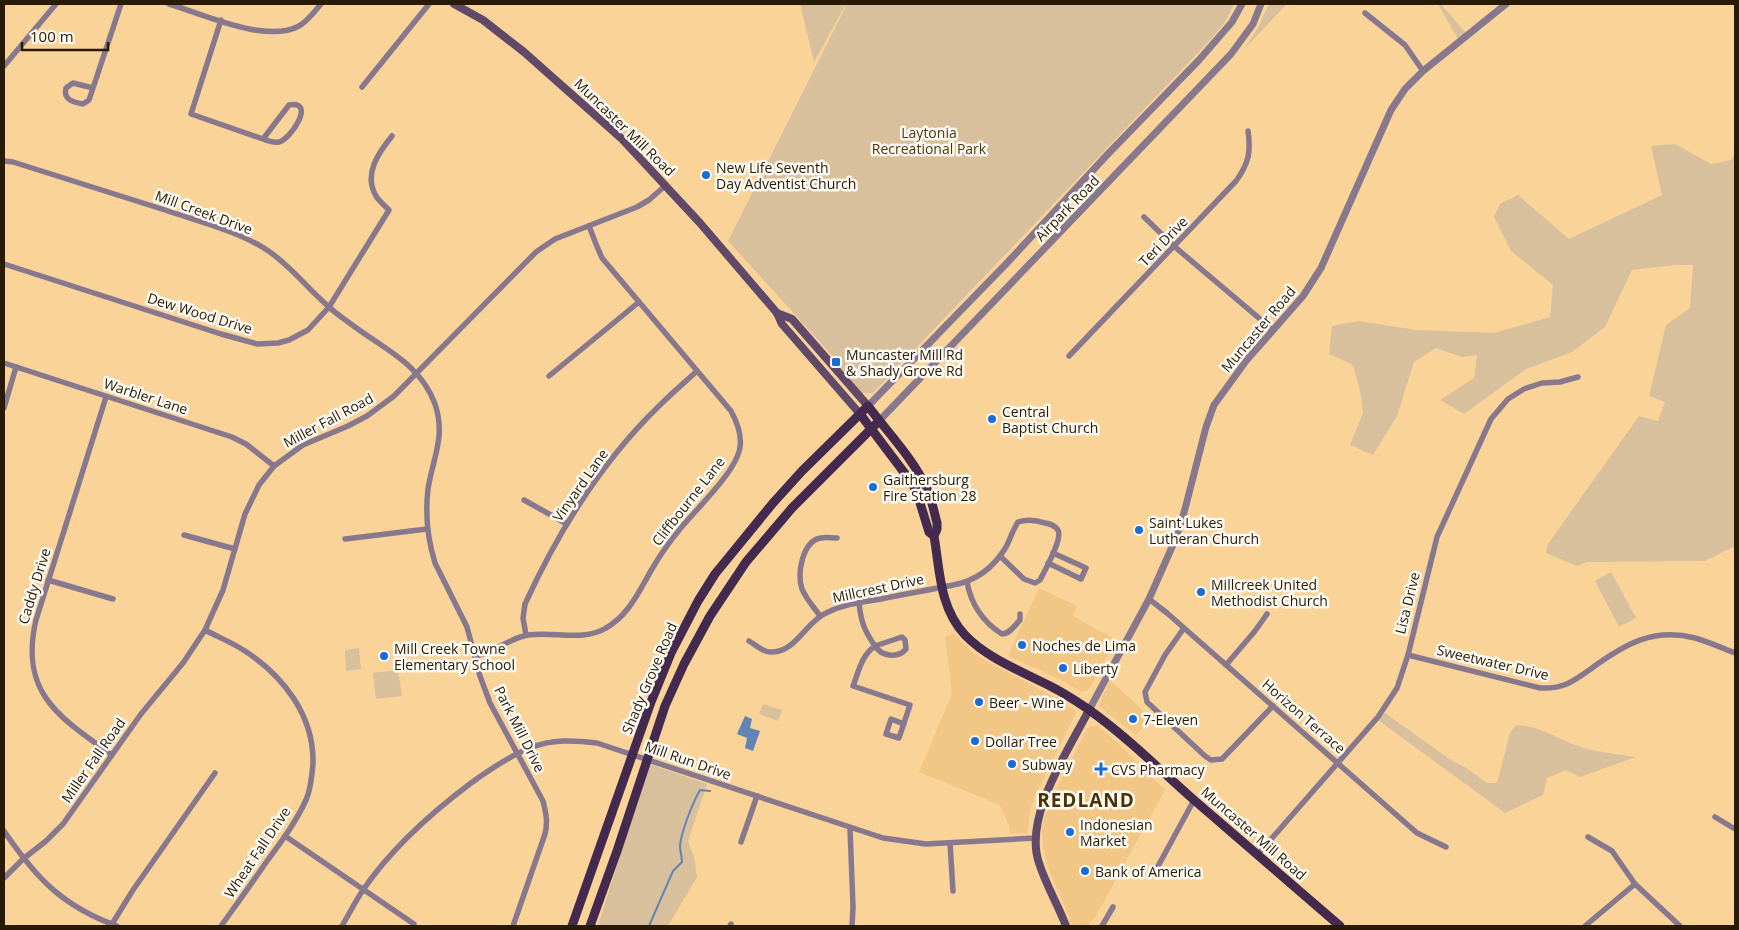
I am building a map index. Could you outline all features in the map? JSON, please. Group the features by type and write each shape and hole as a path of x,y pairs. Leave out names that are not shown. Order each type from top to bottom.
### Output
{"main road":[{"name":"Muncaster Mill Road","path":"454,4 483,20 541,67 579,103 622,139 666,185 777,313 782,324 860,414 898,462 919,499 929,532 934,536"},
{"name":"Muncaster Mill Road","path":"777,313 792,319 868,406 907,456 927,489 937,523 934,536 941,588 946,606 964,634 977,645 1007,664 1054,688 1089,710 1128,741 1340,926"},
{"name":"Shady Grove Road","path":"572,926 651,702 671,653 698,601 715,574 796,478 868,406"},
{"name":"Shady Grove Road","path":"590,926 617,852 665,706 684,664 710,616 746,562 792,508 879,421"},
{"path":"1066,926 1039,863 1035,838 1036,824 1045,797 1089,710"}],"street":[{"path":"4,66 56,4"},
{"path":"93,88 73,83 66,88 65,93 68,99 83,104 89,100 122,4"},
{"path":"169,4 265,32 281,31 300,25 321,4"},
{"path":"362,87 429,4"},
{"name":"Airpark Road","path":"868,406 1006,264 1107,154 1199,60 1227,28 1242,4"},
{"name":"Airpark Road","path":"879,421 1231,54 1253,24 1261,4"},
{"name":"Muncaster Road","path":"1089,710 1149,599 1176,538 1186,509 1206,427 1214,405 1246,361 1303,296 1321,268 1391,110 1405,89 1423,71 1506,4"},
{"path":"1366,12 1405,45 1423,71"},
{"path":"221,20 190,114 263,139 278,142 285,140 302,117 302,111 298,106 294,104 289,105 263,139"},
{"name":"Teri Drive","path":"1069,356 1236,181 1242,172 1250,147 1248,131"},
{"name":"Dew Wood Drive","path":"4,264 257,344 278,343 289,340 308,330 329,307 389,210 376,197 371,180 378,153 392,136"},
{"name":"Mill Creek Drive","path":"4,161 13,162 170,212 242,237 266,249 329,307 405,361 417,372"},
{"name":"Miller Fall Road","path":"4,878 63,824 141,714 183,663 205,630 223,590 245,514 254,494 274,466 292,451 367,416 394,396 536,252 556,239 638,207 666,185"},
{"path":"1144,217 1175,247 1273,330"},
{"name":"Cliffbourne Lane","path":"475,656 483,655 526,635 549,633 580,636 597,633 620,619 628,610 653,567 679,530 734,465 740,447 740,432 731,411 602,258 589,226"},
{"path":"549,376 639,302"},
{"name":"Warbler Lane","path":"4,363 232,437 246,444 274,466"},
{"path":"4,408 16,368"},
{"name":"Park Mill Drive","path":"417,372 428,388 434,402 440,427 438,448 428,488 427,529 435,563 467,627 480,676 490,703 518,753 542,801 546,815 547,824 513,926"},
{"name":"Vinyard Lane","path":"526,635 523,618 525,604 567,524 606,466 633,434 660,405 697,372"},
{"name":"Lisa Drive","path":"1258,854 1387,704 1397,688 1408,655 1437,537 1491,419 1508,399 1524,389 1542,383 1560,382 1578,377"},
{"name":"Caddy Drive","path":"106,397 48,580 32,637 32,661 41,691 53,708 70,725 112,754"},
{"path":"524,500 567,524"},
{"path":"1025,520 1040,521 1057,528 1060,532 1059,540 1053,553 1040,580 1034,583 1024,580 1000,556 1018,522 1025,520"},
{"path":"345,539 427,529"},
{"path":"184,535 235,549"},
{"path":"820,616 802,590 800,571 803,556 807,548 814,541 820,538 837,538"},
{"path":"1048,563 1081,579 1086,568 1053,553"},
{"name":"Millcrest Drive","path":"749,640 761,650 767,652 779,651 794,642 820,616 840,606 966,582 981,575 1000,556"},
{"path":"48,580 112,599"},
{"path":"966,582 976,609 1002,634 1007,634 1020,620 1020,614"},
{"name":"Horizon Terrace","path":"1149,599 1417,832 1446,847"},
{"path":"859,603 861,622 865,631 875,646 881,654 902,653 906,649 905,640 902,637 875,646 867,651 853,686 910,705 904,724"},
{"path":"1226,665 1256,631 1267,614"},
{"path":"1184,628 1165,655 1145,692 1147,702 1205,756 1211,760 1222,759 1273,706"},
{"name":"Wheat Fall Drive","path":"205,630 245,651 268,669 291,694 310,730 313,750 312,777 306,799 286,836 221,926"},
{"name":"Sweetwater Drive","path":"1408,655 1540,688 1550,688 1571,684 1617,650 1652,637 1681,635 1697,638 1735,653"},
{"name":"Mill Run Drive","path":"342,926 363,890 403,842 443,804 489,770 518,753 545,743 577,740 597,743 871,835 901,841 926,844 1035,838"},
{"path":"4,831 23,859 48,887 68,903 90,916 114,925 133,890 215,773"},
{"path":"741,842 757,796"},
{"path":"1157,868 1194,800"},
{"path":"1715,817 1735,829"},
{"path":"850,828 852,926"},
{"path":"286,836 414,924"},
{"path":"1588,836 1612,852 1635,884 1680,926"},
{"path":"950,843 953,891"},
{"path":"1584,926 1635,884"},
{"path":"1102,926 1113,907"}],"shaded area":[{"path":"1039,588 1077,606 1073,616 1116,640 1089,689 1082,692 1061,680 1008,656"},
{"path":"954,633 974,654 1052,696 1073,709 1076,713 1036,794 1031,808 1027,833 1010,834 1009,826 1000,805 919,772 952,694 945,637"},
{"path":"1110,680 1151,718 1136,735 1100,707 1099,704"},
{"path":"1097,725 1165,790 1096,916 1087,926 1073,926 1048,868 1043,846 1042,829 1053,795 1088,727"}],"green space":[{"path":"800,4 846,4 814,62"},
{"name":"Laytonia Recreational Park","path":"847,4 1234,4 1225,22 1212,38 873,393 861,393 829,352 728,241"},
{"path":"1269,4 1287,4 1244,49 1258,28"},
{"path":"1438,4 1441,4 1467,34 1459,41"},
{"path":"1675,144 1711,164 1731,160 1735,154 1735,546 1705,561 1587,562 1577,566 1546,553 1548,544 1639,416 1658,421 1665,402 1649,396 1666,325 1690,308 1693,265 1632,270 1605,327 1572,352 1526,369 1464,414 1440,400 1474,378 1477,355 1462,357 1436,348 1414,362 1397,416 1373,455 1350,445 1363,413 1360,390 1353,365 1329,354 1332,326 1359,321 1416,330 1494,333 1550,317 1553,285 1511,251 1494,217 1500,204 1518,195 1569,239 1662,195 1651,146"},
{"path":"1611,572 1636,618 1619,627 1595,581"},
{"path":"359,648 361,669 346,671 345,650"},
{"path":"398,670 402,696 376,699 373,673"},
{"path":"763,704 782,710 778,721 759,714"},
{"path":"1385,713 1487,783 1497,783 1510,733 1516,725 1540,730 1575,745 1605,753 1636,757 1580,777 1566,770 1547,778 1543,795 1505,813 1378,720"},
{"path":"649,764 707,784 688,841 694,857 697,877 668,926 598,926"}],"water":[{"path":"745,716 752,719 750,728 760,731 753,751 745,748 747,738 737,734"}],"waterway":[{"path":"649,926 673,871 682,862 681,840 694,802 700,790 710,791"}],"place":[{"name":"New Life Seventh Day Adventist Church","path":"706,175"},
{"name":"Muncaster Mill Rd & Shady Grove Rd","path":"836,362"},
{"name":"Central Baptist Church","path":"992,419"},
{"name":"Gaithersburg Fire Station 28","path":"873,487"},
{"name":"Saint Lukes Lutheran Church","path":"1139,530"},
{"name":"Millcreek United Methodist Church","path":"1201,592"},
{"name":"Noches de Lima","path":"1022,645"},
{"name":"Mill Creek Towne Elementary School","path":"384,656"},
{"name":"Liberty","path":"1063,668"},
{"name":"Beer - Wine","path":"979,702"},
{"name":"7-Eleven","path":"1133,719"},
{"name":"Dollar Tree","path":"975,741"},
{"name":"Subway","path":"1012,764"},
{"name":"CVS Pharmacy","path":"1101,769"},
{"name":"Indonesian Market","path":"1070,832"},
{"name":"Bank of America","path":"1085,871"}],"district":[{"name":"REDLAND","path":"1086,800"}]}
